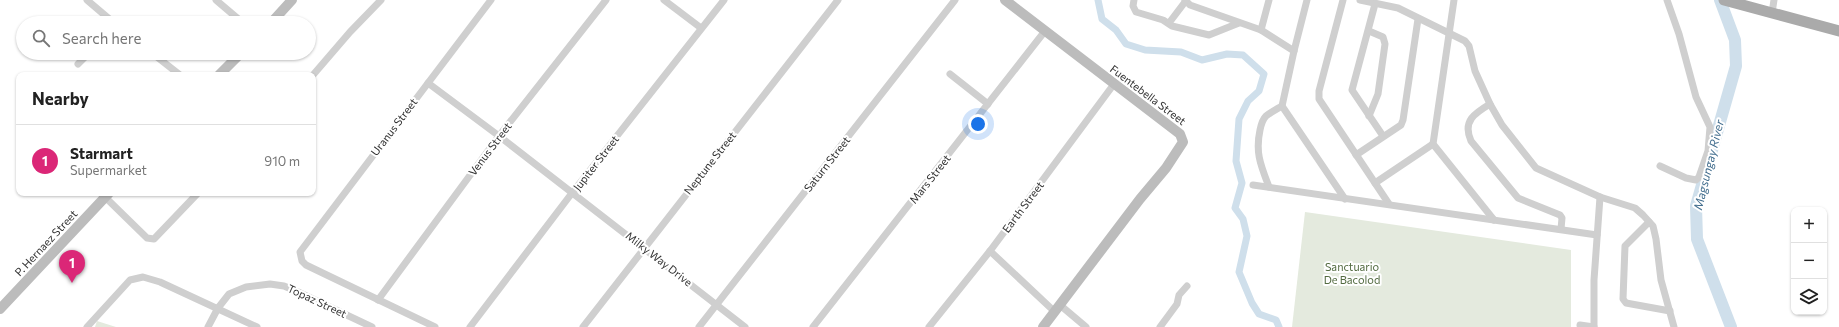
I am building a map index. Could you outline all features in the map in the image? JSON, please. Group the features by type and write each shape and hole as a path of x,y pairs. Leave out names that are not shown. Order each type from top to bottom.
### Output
{"main road":[{"path":"1724,0 1839,31"}],"street":[{"path":"87,0 106,16"},
{"path":"277,16 292,0"},
{"path":"316,72 380,0"},
{"name":"Uranus Street","path":"378,300 306,264 300,256 302,248 491,0"},
{"name":"Venus Street","path":"378,300 499,136 606,0"},
{"path":"664,0 702,28"},
{"name":"Jupiter Street","path":"470,327 572,193 724,0"},
{"name":"Neptune Street","path":"583,327 838,0"},
{"name":"Saturn Street","path":"699,327 955,0"},
{"name":"Fuentebella Street","path":"1005,0 1180,134 1183,142 1166,168 1140,199 1043,327"},
{"path":"1134,0 1133,6 1136,12 1169,23 1180,29 1211,36 1239,24"},
{"path":"1261,30 1269,0"},
{"path":"1269,187 1259,163 1257,150 1259,138 1263,120 1266,116 1282,106 1307,0"},
{"path":"1343,0 1319,91 1319,99 1389,204"},
{"path":"1360,0 1394,7 1465,41 1469,46 1475,72 1490,104 1502,125 1536,168 1600,197 1635,208 1655,231 1661,280 1674,327"},
{"path":"1375,183 1433,144 1454,0"},
{"path":"1660,166 1686,178 1696,180 1699,177 1705,162 1710,143 1710,127 1696,97 1679,34 1667,0"},
{"path":"1772,13 1774,0"},
{"path":"219,1 235,16"},
{"path":"1169,23 1185,1 1230,18 1239,24 1261,30 1294,52"},
{"path":"1375,4 1352,86 1353,92 1384,136"},
{"path":"1356,155 1401,125 1418,19"},
{"path":"1368,30 1383,37 1386,44 1378,94 1369,116"},
{"name":"Mars Street","path":"812,327 1045,31"},
{"path":"78,64 82,60"},
{"path":"161,60 176,72"},
{"path":"222,72 234,60"},
{"path":"950,74 988,104"},
{"name":"Milky Way Drive","path":"428,83 499,136 745,327"},
{"name":"Earth Street","path":"929,327 990,251 1114,84"},
{"path":"1490,104 1473,114 1468,132 1471,141 1518,198 1560,215 1562,218 1561,229"},
{"path":"1282,106 1345,199"},
{"path":"1433,144 1494,220"},
{"path":"1253,185 1597,235"},
{"name":"P. Hernaez Street","path":"0,309 106,196"},
{"path":"108,196 147,238 154,239 195,196"},
{"path":"1580,325 1594,327 1597,235 1600,197"},
{"path":"1648,222 1625,246 1623,299 1626,303 1670,311"},
{"path":"990,251 1057,308 1086,327"},
{"path":"87,327 130,280 138,277 160,282 257,327"},
{"name":"Topaz Street","path":"208,327 218,308 230,294 246,287 270,284 284,286 372,327"},
{"path":"1160,327 1177,304 1179,295 1187,286"},
{"path":"378,300 435,327"}],"green space":[{"name":"Sanctuario De Bacolod","path":"1305,212 1571,250 1571,327 1292,327"},
{"path":"97,321 116,327 95,327"}],"waterway":[{"path":"1098,0 1102,19 1116,30 1126,44 1145,50 1181,52 1202,60 1227,54 1243,55 1264,74 1259,91 1248,101 1239,119 1236,161 1242,183 1235,208 1243,219 1247,236 1239,272 1252,303 1259,314 1276,320 1279,327"},
{"name":"Magsungay River","path":"1720,0 1735,40 1736,66 1696,206 1697,239 1731,327"}],"place":[{"name":"Starmart","path":"72,283"}]}
